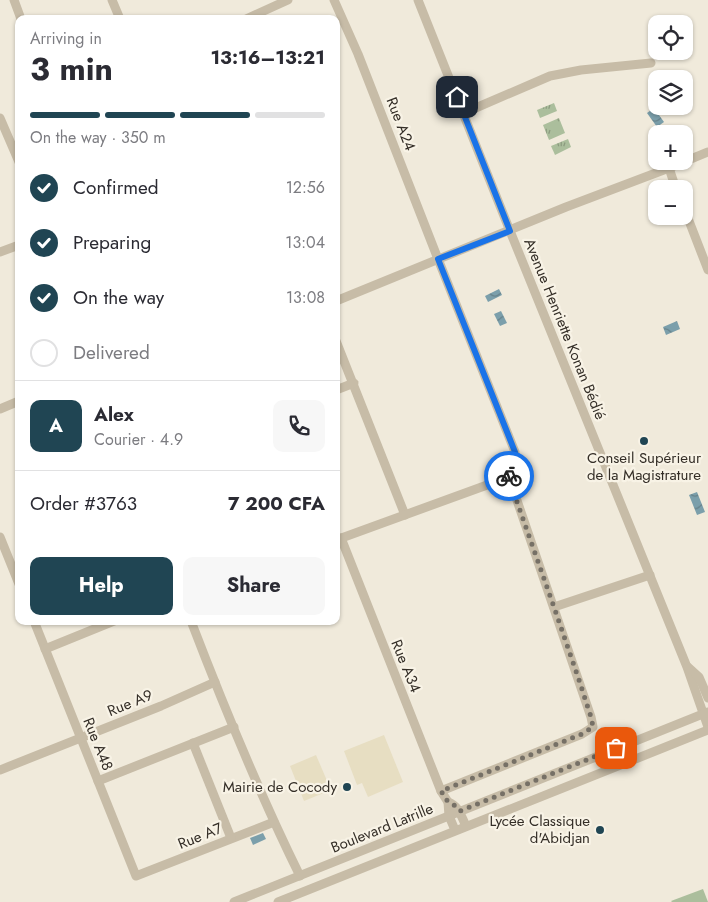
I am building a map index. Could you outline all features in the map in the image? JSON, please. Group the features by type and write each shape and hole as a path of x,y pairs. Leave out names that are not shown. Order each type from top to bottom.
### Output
{"street":[{"path":"14,0 20,15"},
{"path":"112,0 118,15"},
{"path":"255,15 288,0"},
{"name":"Rue A24","path":"334,0 358,54 515,452 509,477"},
{"name":"Avenue Henriette Konan Bédié","path":"418,0 688,667 705,713 708,728"},
{"path":"464,113 550,76 581,70 651,63"},
{"path":"0,118 15,153"},
{"path":"693,158 708,152"},
{"path":"340,299 664,170"},
{"path":"691,225 708,270"},
{"path":"0,252 15,246"},
{"path":"340,350 405,515"},
{"path":"340,388 354,383"},
{"path":"0,409 15,403"},
{"path":"340,539 509,477 593,727 582,734 441,791"},
{"path":"0,537 15,574"},
{"name":"Rue A34","path":"340,541 441,791 448,802 449,816 455,830"},
{"path":"554,607 650,575"},
{"name":"Rue A48","path":"36,625 136,876"},
{"path":"45,648 97,625"},
{"path":"193,625 214,682 274,822 300,876"},
{"name":"Avenue Henriette Konan Bédié","path":"688,667 699,677 708,698"},
{"name":"Rue A9","path":"0,770 161,706 214,682"},
{"name":"Boulevard Latrille","path":"234,902 705,713"},
{"path":"98,781 234,727"},
{"name":"Boulevard Latrille","path":"278,902 708,728"},
{"path":"193,744 231,838"},
{"name":"Rue A34","path":"448,802 460,811"},
{"path":"460,811 466,826"},
{"name":"Rue A7","path":"136,876 274,822"}],"green space":[{"path":"554,103 557,111 540,118 537,110"},
{"path":"559,118 565,133 549,140 543,125"},
{"path":"568,139 571,147 555,155 551,146"},
{"path":"703,889 708,902 671,901"}],"shaded area":[{"path":"384,735 403,782 368,797 362,783 357,785 344,751"},
{"path":"316,755 331,790 304,801 290,766"}],"water":[{"path":"648,115 659,115 664,122 656,125"},
{"path":"499,289 502,295 488,302 485,296"},
{"path":"501,311 507,323 500,326 494,314"},
{"path":"677,321 680,329 666,335 663,327"},
{"path":"697,492 705,512 697,515 689,495"},
{"path":"263,833 266,839 253,845 250,838"}],"way so far":[{"path":"509,476 579,680 593,727 582,734 441,791 448,802 460,811 616,748"}],"place":[{"name":"Conseil Supérieur de la Magistrature","path":"644,441"},
{"name":"Mairie de Cocody","path":"347,787"},
{"name":"Lycée Classique d'Abidjan","path":"600,830"}],"route":[{"path":"457,97 510,231 438,259 515,452 509,476"}]}
